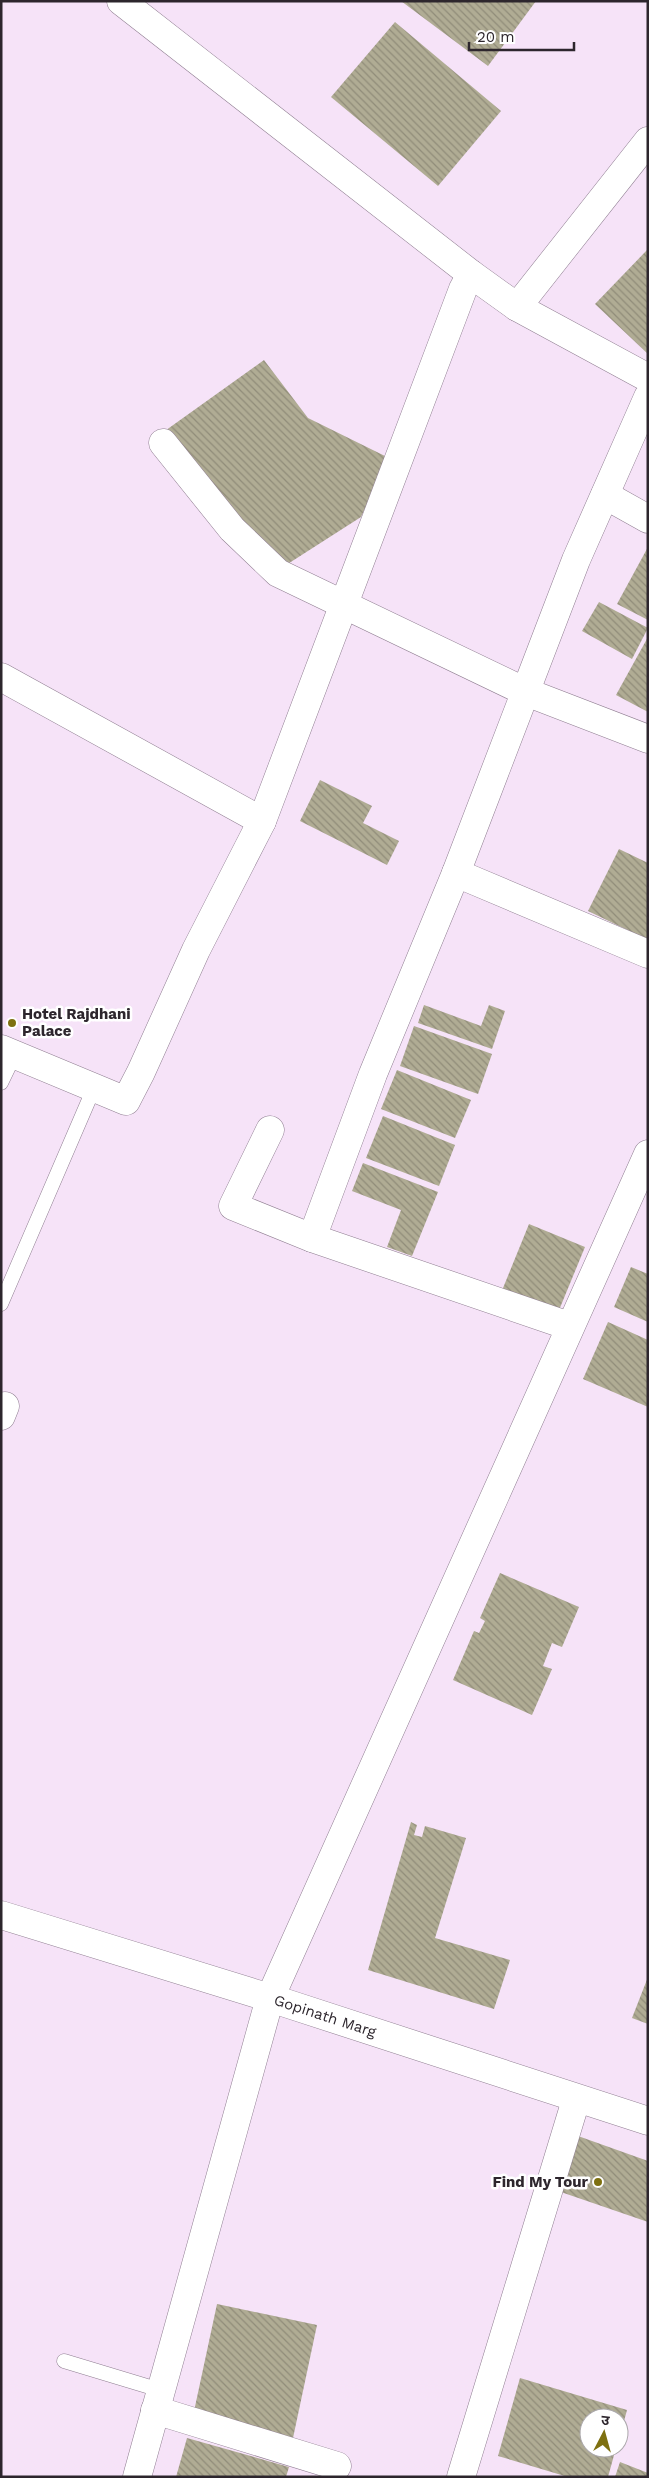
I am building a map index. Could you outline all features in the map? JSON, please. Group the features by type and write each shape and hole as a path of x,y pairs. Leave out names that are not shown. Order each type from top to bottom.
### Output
{"street":[{"path":"121,1 471,274 517,307 648,378"},
{"path":"517,307 648,141"},
{"path":"7,1053 126,1100 141,1072 196,950 262,821 463,289 471,274"},
{"path":"312,1238 373,1074 456,873 576,560 648,397"},
{"path":"162,443 232,529 278,573 526,692 648,739"},
{"path":"605,495 648,520"},
{"path":"1,677 262,821"},
{"path":"456,873 648,954"},
{"path":"270,1130 233,1206 312,1238 569,1326"},
{"path":"137,2477 270,1998 569,1326 648,1154"},
{"name":"Gopinath Marg","path":"1,1916 270,1998 576,2100 648,2121"},
{"path":"461,2477 576,2100"},
{"path":"158,2400 337,2466"}],"lane":[{"path":"1,1083 7,1053"},
{"path":"1,1304 94,1088"},
{"path":"64,2361 158,2400"}],"building":[{"path":"401,1 536,1 488,66"},
{"path":"395,22 501,111 438,186 331,97"},
{"path":"648,249 648,354 595,304"},
{"path":"264,360 308,418 389,458 361,517 283,567 162,433"},
{"path":"648,547 648,620 617,604"},
{"path":"599,602 648,628 632,659 582,631"},
{"path":"648,637 648,712 616,695"},
{"path":"320,780 372,806 363,823 399,841 387,865 300,821"},
{"path":"619,849 648,863 648,940 588,911"},
{"path":"424,1005 481,1026 489,1005 505,1011 492,1049 418,1023"},
{"path":"414,1026 492,1054 478,1094 400,1066"},
{"path":"397,1070 471,1100 455,1138 381,1109"},
{"path":"383,1116 455,1145 439,1186 366,1158"},
{"path":"363,1163 438,1192 412,1256 387,1247 401,1210 352,1191"},
{"path":"529,1224 585,1247 557,1315 501,1293"},
{"path":"631,1267 648,1274 648,1322 614,1307"},
{"path":"608,1322 648,1340 648,1407 583,1379"},
{"path":"500,1573 579,1607 562,1647 552,1643 543,1666 552,1669 532,1715 453,1680 474,1631 479,1633 485,1621 480,1618"},
{"path":"411,1822 417,1825 414,1835 422,1837 425,1826 466,1838 435,1938 510,1960 494,2009 368,1970"},
{"path":"648,1977 648,2024 632,2018"},
{"path":"578,2136 648,2161 648,2222 558,2191"},
{"path":"217,2304 317,2325 293,2438 193,2416"},
{"path":"520,2378 620,2408 579,2408 579,2458 613,2458 608,2477 568,2477 498,2456"},
{"path":"187,2438 289,2467 286,2477 176,2477"},
{"path":"620,2462 648,2473 648,2477 615,2477"}],"place":[{"name":"Hotel Rajdhani Palace","path":"12,1023"},
{"name":"Find My Tour","path":"598,2182"}]}
